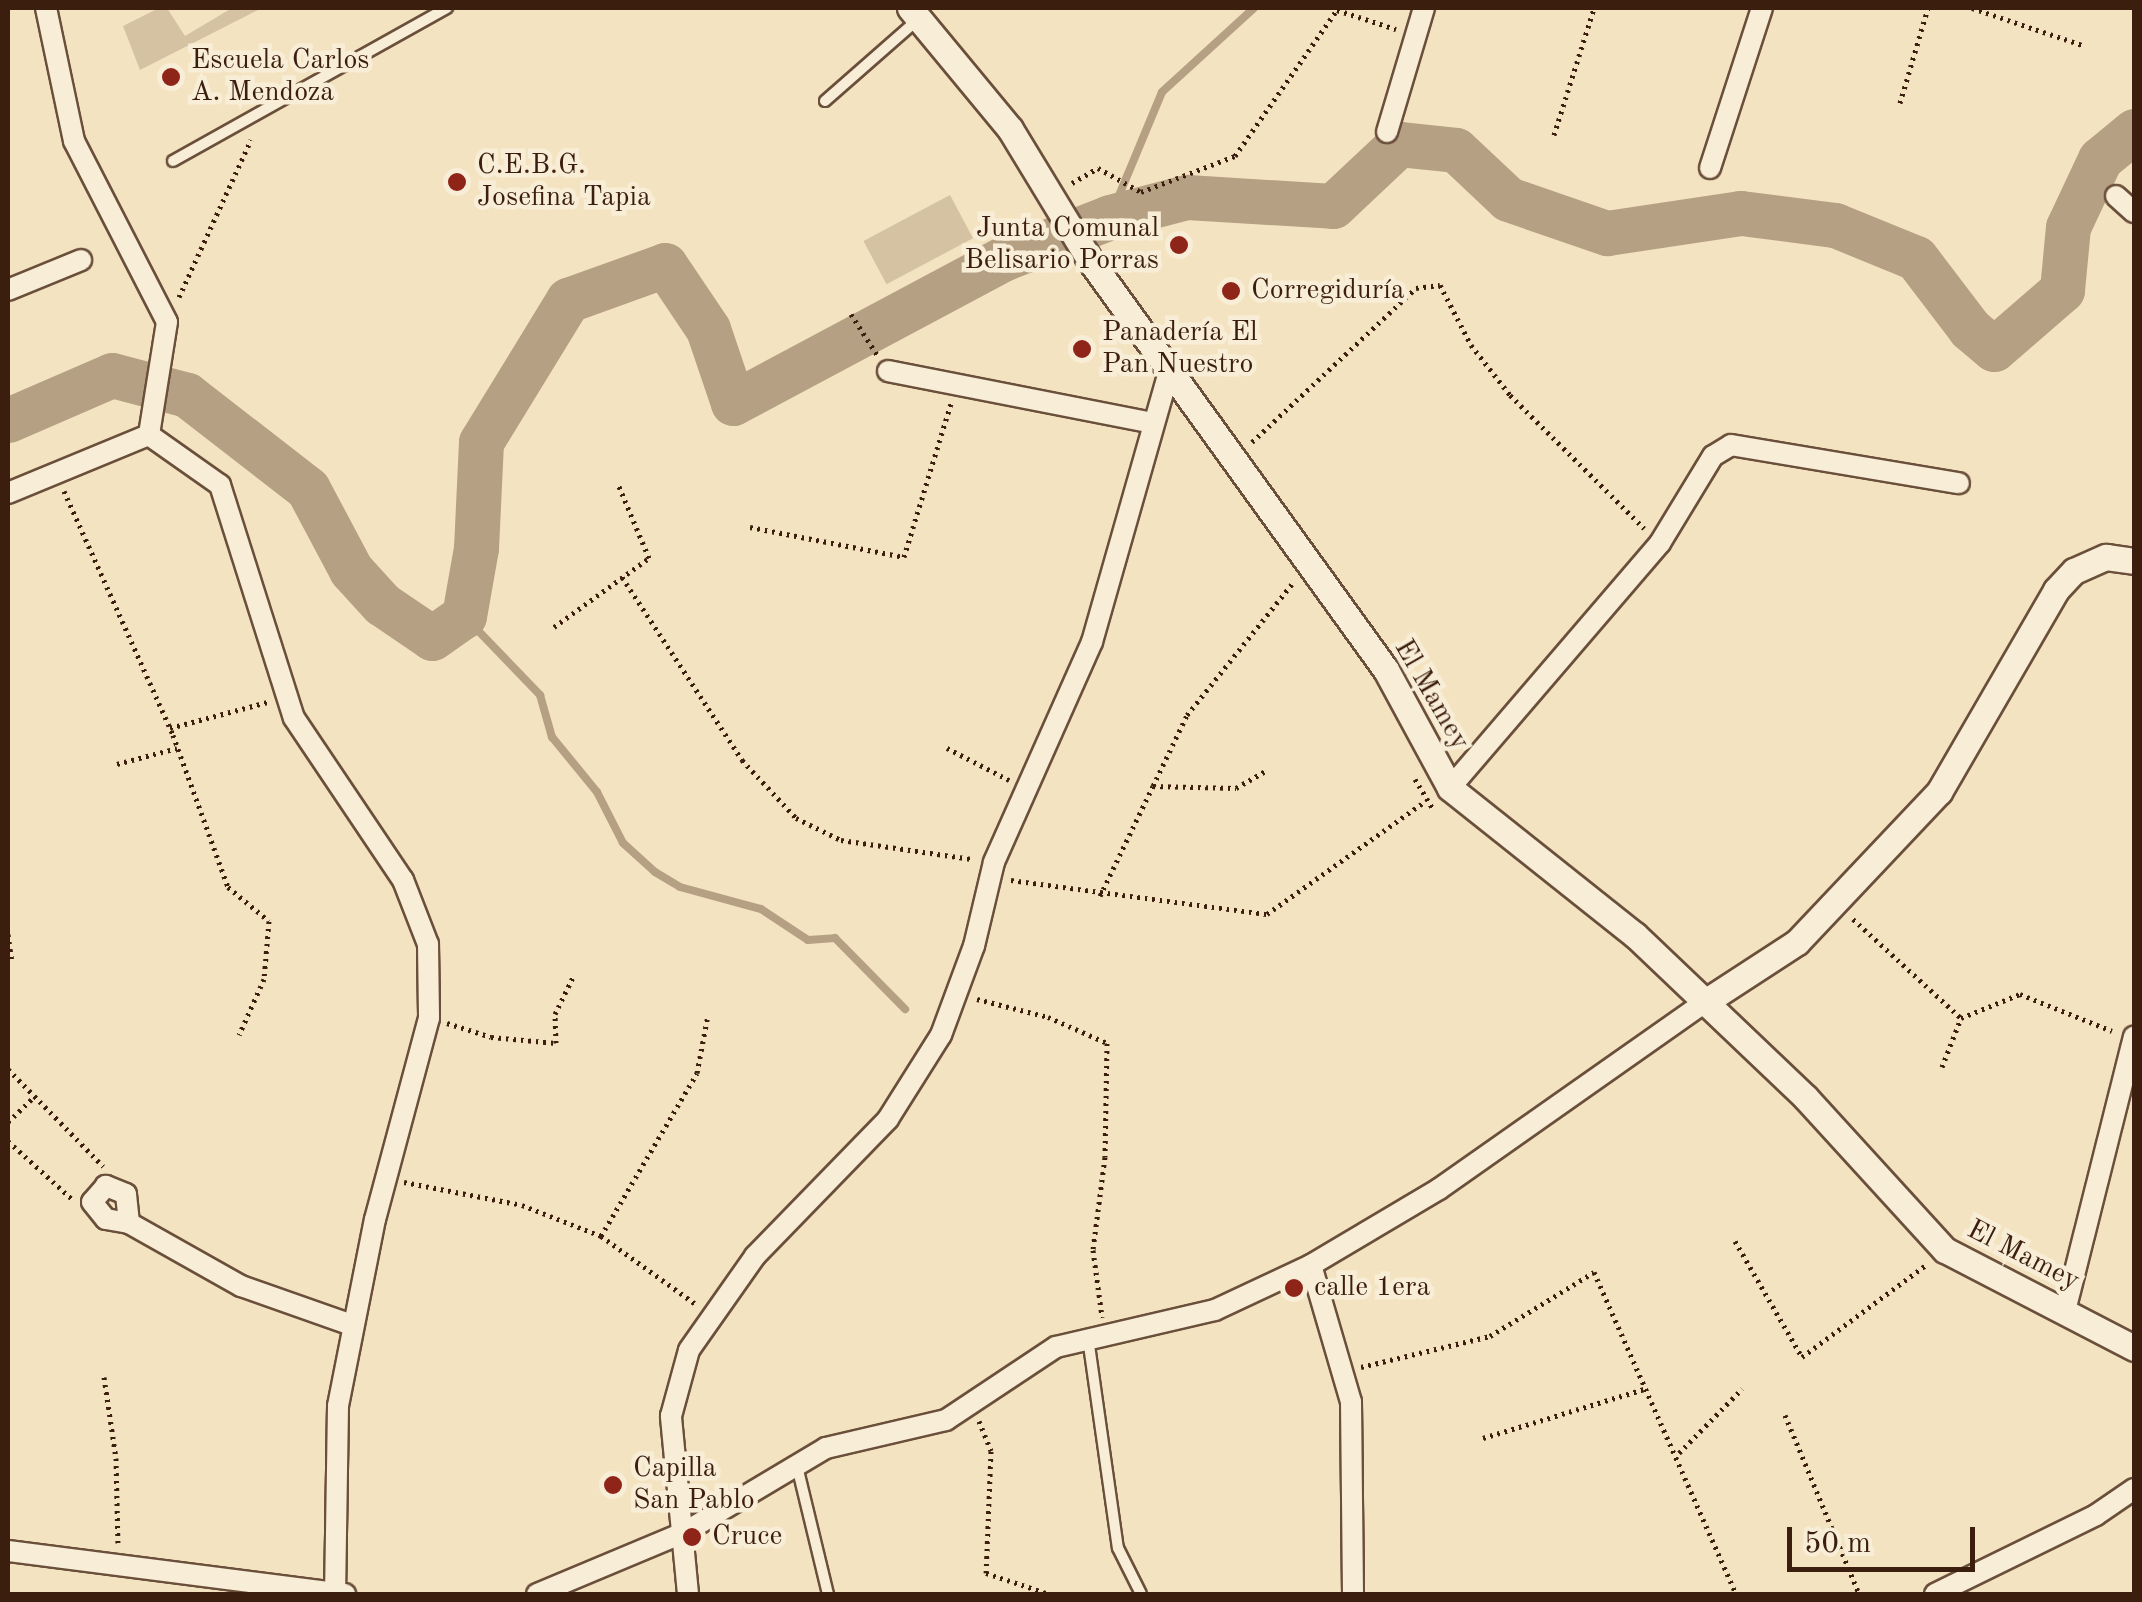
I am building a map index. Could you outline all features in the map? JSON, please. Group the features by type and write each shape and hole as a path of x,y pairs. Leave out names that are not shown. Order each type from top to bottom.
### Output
{"street":[{"path":"46,8 74,141 167,322 149,435"},
{"path":"1387,132 1424,8"},
{"path":"1710,168 1762,8"},
{"name":"El Mamey","path":"916,12 990,102 1089,258 1168,372 1236,456 1386,670 1450,788 1635,934 1806,1098 1945,1250 2134,1348"},
{"path":"2116,196 2134,212"},
{"path":"8,290 81,260"},
{"path":"888,371 1152,423"},
{"path":"688,1594 686,1532 671,1416 690,1350 711,1315 786,1221 904,1099 957,994 992,869 1092,642 1168,372"},
{"path":"8,493 58,476 149,435"},
{"path":"8,1551 340,1594 338,1406 352,1325 386,1179 429,1018 428,944 412,899 285,697 220,485 149,435"},
{"path":"1450,788 1660,544 1713,456 1731,446 1959,483"},
{"path":"537,1594 686,1532 839,1443 928,1426 972,1405 1044,1354 1096,1337 1214,1310 1311,1266 1439,1189 1797,942 1939,792 2056,590 2092,561 2134,561"},
{"path":"2065,1311 2134,1038"},
{"path":"99,1194 106,1218 130,1223 224,1279 352,1325"},
{"path":"1311,1266 1351,1402 1353,1594"},
{"path":"1934,1594 2096,1515 2134,1489"}],"lane":[{"path":"173,161 447,8"},
{"path":"825,101 916,12"},
{"path":"1096,1337 1118,1548 1141,1594"},
{"path":"796,1465 828,1594"}],"path":[{"path":"1554,136 1594,8"},
{"path":"1900,103 1928,8"},
{"path":"1972,8 2086,46"},
{"path":"2011,21 2012,8"},
{"path":"1055,199 1098,168 1141,192 1235,156 1337,10 1414,35"},
{"path":"167,322 246,143"},
{"path":"1236,456 1416,288 1440,285 1471,345 1510,395 1660,544"},
{"path":"851,314 888,371"},
{"path":"750,526 904,557 956,386"},
{"path":"58,476 170,728 228,887 269,922 264,979 239,1035"},
{"path":"554,627 649,558 618,484"},
{"path":"1100,896 1187,714 1301,574"},
{"path":"622,578 742,760 796,818 841,840 992,869 1100,896 1267,914 1424,802"},
{"path":"170,728 285,697"},
{"path":"116,764 178,748"},
{"path":"946,748 1025,788"},
{"path":"1153,786 1236,788 1265,771"},
{"path":"1837,902 1961,1018"},
{"path":"8,934 12,963"},
{"path":"429,1018 491,1036 556,1042 554,1014 574,975"},
{"path":"957,994 1048,1017 1107,1043 1105,1157 1092,1250 1096,1337"},
{"path":"1942,1067 1961,1018 2020,994 2134,1038"},
{"path":"601,1236 697,1072 708,1015"},
{"path":"8,1069 103,1164 99,1194 79,1206 8,1141"},
{"path":"8,1122 34,1097"},
{"path":"386,1179 522,1205 601,1236 711,1315"},
{"path":"1735,1241 1802,1357 1945,1250"},
{"path":"1344,1372 1490,1336 1594,1272 1679,1453 1736,1594"},
{"path":"104,1377 116,1458 118,1567"},
{"path":"1483,1438 1648,1388"},
{"path":"1679,1453 1742,1389"},
{"path":"972,1405 992,1451 986,1573 1050,1594"},
{"path":"1785,1416 1803,1445 1859,1594"}],"shaded area":[{"path":"159,8 167,8 185,36 232,8 262,8 140,70 123,26"},
{"path":"950,195 973,238 886,284 863,241"}],"waterway":[{"path":"1110,217 1162,92 1254,8"},
{"path":"8,420 112,375 187,395 308,489 351,570 382,604 432,638 464,616 476,548 481,442 568,300 665,265 708,329 733,403 1005,258 1110,217 1187,197 1333,206 1399,144 1456,150 1508,199 1607,233 1741,213 1835,225 1916,258 1970,329 1994,349 2062,290 2068,227 2100,159 2134,131"},
{"path":"464,616 540,695 552,737 597,792 623,843 655,872 680,887 761,909 808,940 835,938 905,1009"}],"place":[{"name":"Escuela Carlos A. Mendoza","path":"171,77"},
{"name":"C.E.B.G. Josefina Tapia","path":"457,182"},
{"name":"Junta Comunal Belisario Porras","path":"1179,245"},
{"name":"Corregiduría","path":"1231,291"},
{"name":"Panadería El Pan Nuestro","path":"1082,349"},
{"name":"calle 1era","path":"1294,1288"},
{"name":"Capilla San Pablo","path":"613,1485"},
{"name":"Cruce","path":"692,1537"}]}
